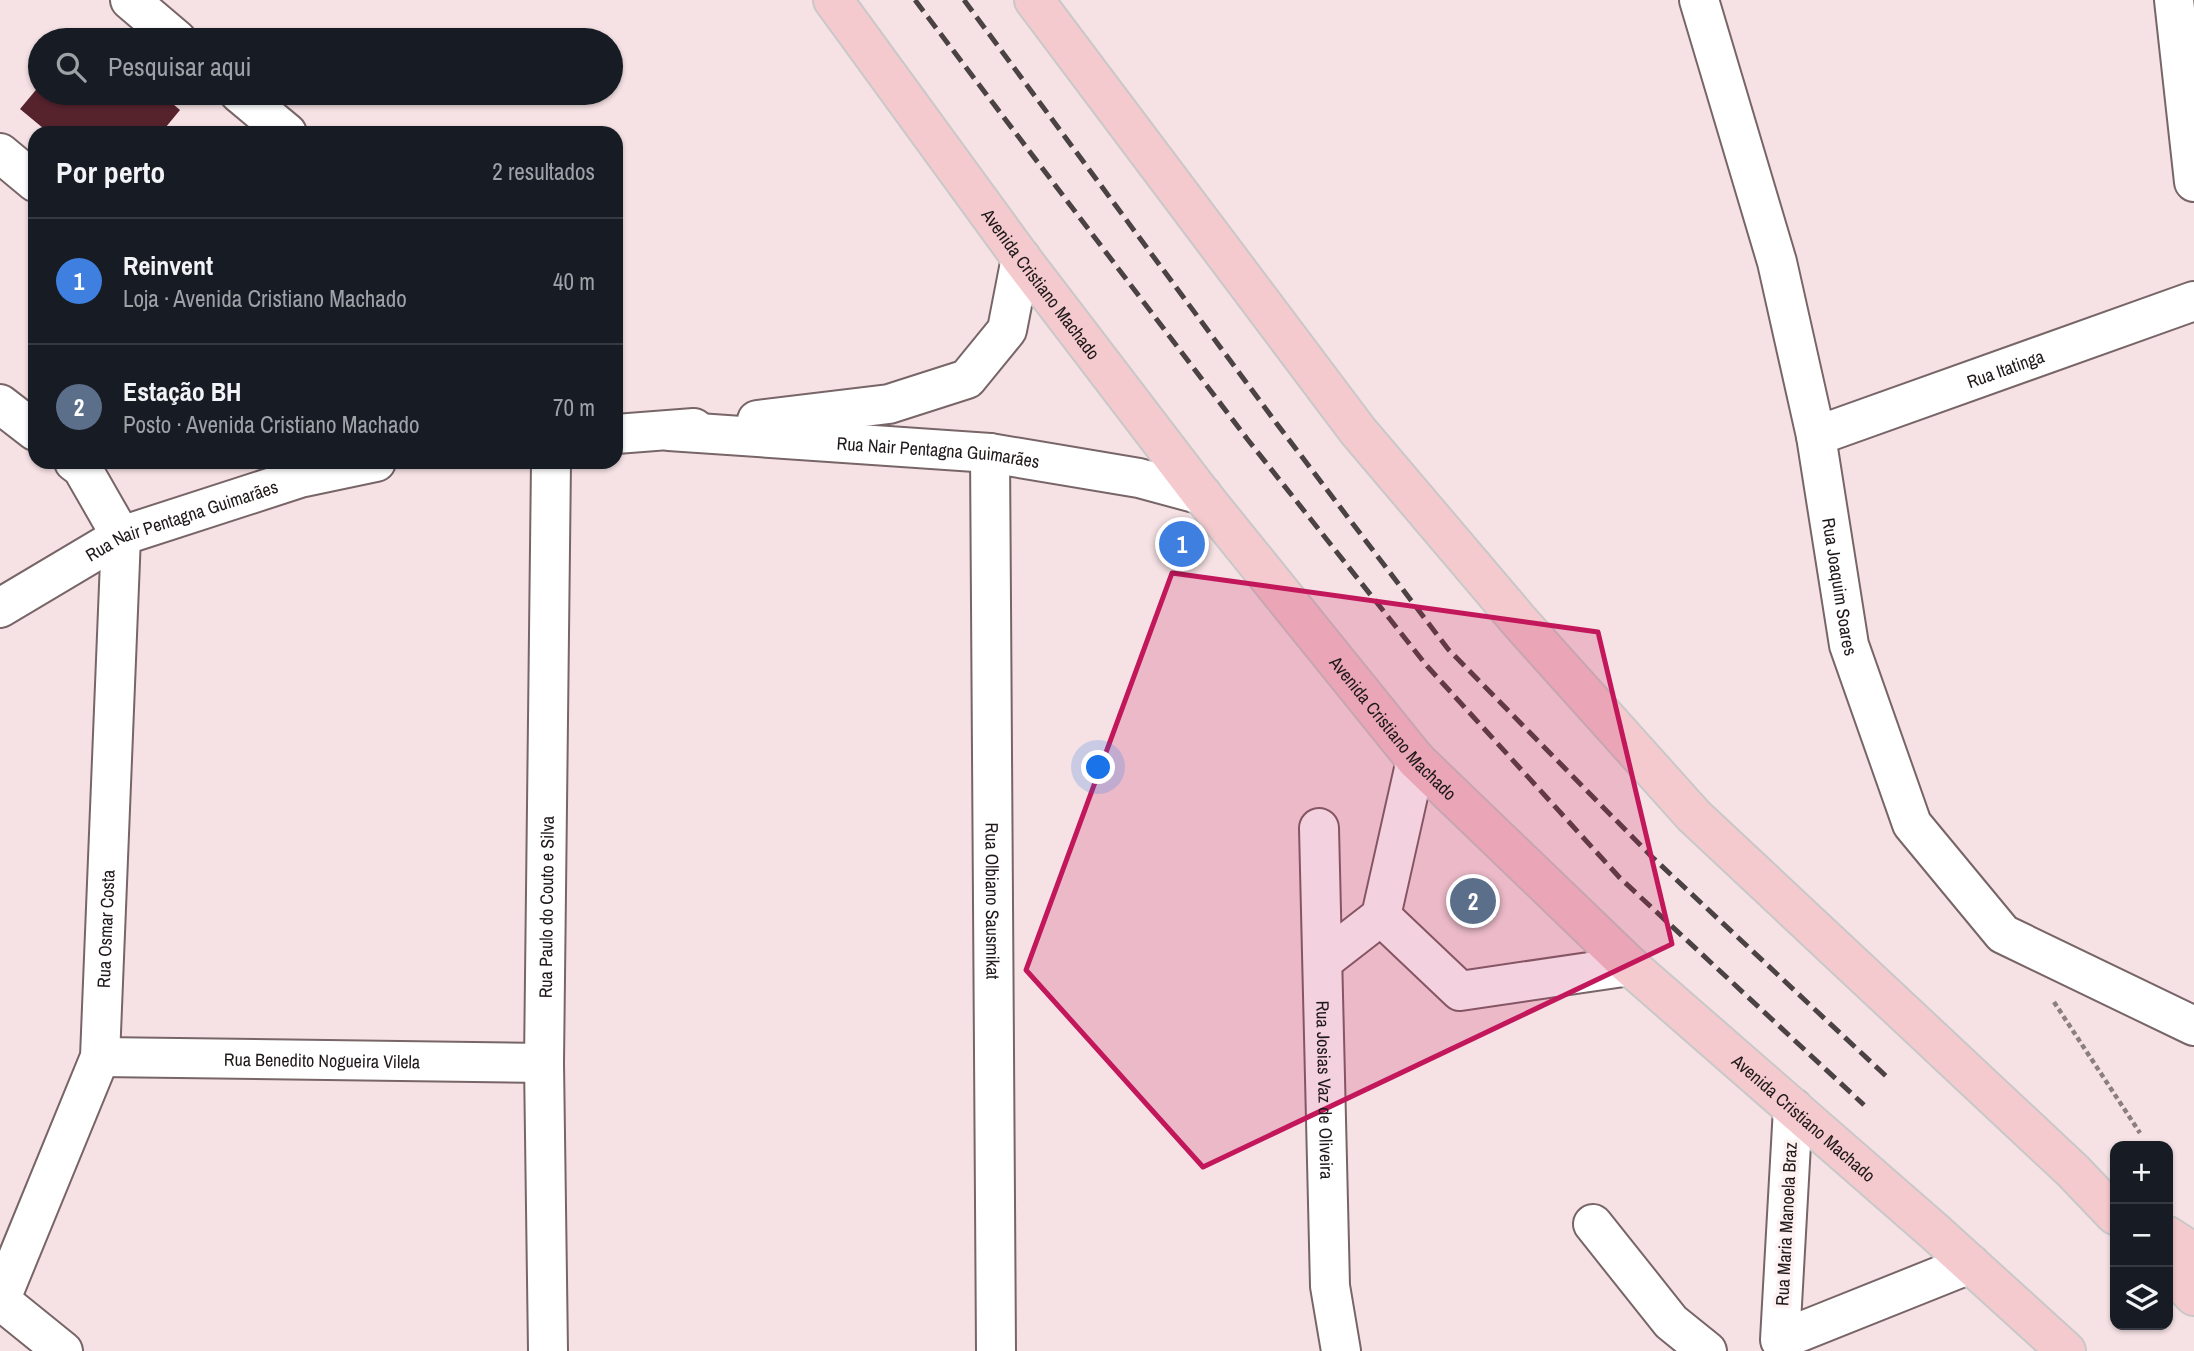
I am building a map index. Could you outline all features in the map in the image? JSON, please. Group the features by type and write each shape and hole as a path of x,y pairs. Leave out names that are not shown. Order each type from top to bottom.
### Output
{"highway":[{"name":"Avenida Cristiano Machado","path":"833,0 1021,258 1202,495 1416,760 1630,966 2066,1351"},
{"path":"1034,0 1358,431 1529,632 1694,816 2073,1171 2110,1210"},
{"path":"2073,1171 2110,1197"},
{"path":"2173,1239 2194,1253"},
{"path":"2173,1274 2194,1296"}],"street":[{"path":"130,0 163,28"},
{"name":"Rua Joaquim Soares","path":"1699,0 1777,262 1816,436 1849,645 1912,824 2003,934 2194,1026"},
{"path":"2174,0 2194,182"},
{"path":"253,105 279,126"},
{"path":"0,153 28,176"},
{"name":"Rua Nair Pentagna Guimarães","path":"623,434 669,431 889,404 967,379 1007,330 1021,258"},
{"name":"Rua Itatinga","path":"1816,436 2194,301"},
{"path":"0,404 28,426"},
{"name":"Rua Nair Pentagna Guimarães","path":"669,431 990,453 1139,478 1202,495"},
{"name":"Rua Olbiano Sausmikat","path":"990,453 996,1351"},
{"path":"83,469 121,536"},
{"name":"Rua Nair Pentagna Guimarães","path":"0,608 121,536 300,478 343,469"},
{"name":"Rua Paulo do Couto e Silva","path":"548,1351 544,1063 551,469"},
{"name":"Rua Osmar Costa","path":"0,1301 100,1057 121,536"},
{"path":"1323,961 1381,916 1416,760"},
{"name":"Rua Josias Vaz de Oliveira","path":"1320,828 1331,1286 1341,1351"},
{"path":"1381,916 1460,991 1630,966"},
{"name":"Rua Benedito Nogueira Vilela","path":"100,1057 544,1063"},
{"name":"Rua Maria Manoela Braz","path":"1793,1108 1777,1346 1970,1264"},
{"path":"1593,1224 1671,1322 1707,1351"},
{"path":"0,1301 63,1351"}],"path":[{"path":"2049,995 2140,1133"}],"highlighted area":[{"path":"1172,573 1598,632 1672,944 1203,1167 1026,970"}],"building":[{"path":"28,99 28,105 174,105 180,110 167,126 41,126 20,109"}],"railway":[{"path":"915,0 1248,440 1427,666 1620,878 1864,1105"},
{"path":"964,0 1277,424 1448,649 1651,856 1887,1077"}],"place":[{"name":"Reinvent","path":"1182,544"},
{"name":"Estação BH","path":"1473,901"}]}
